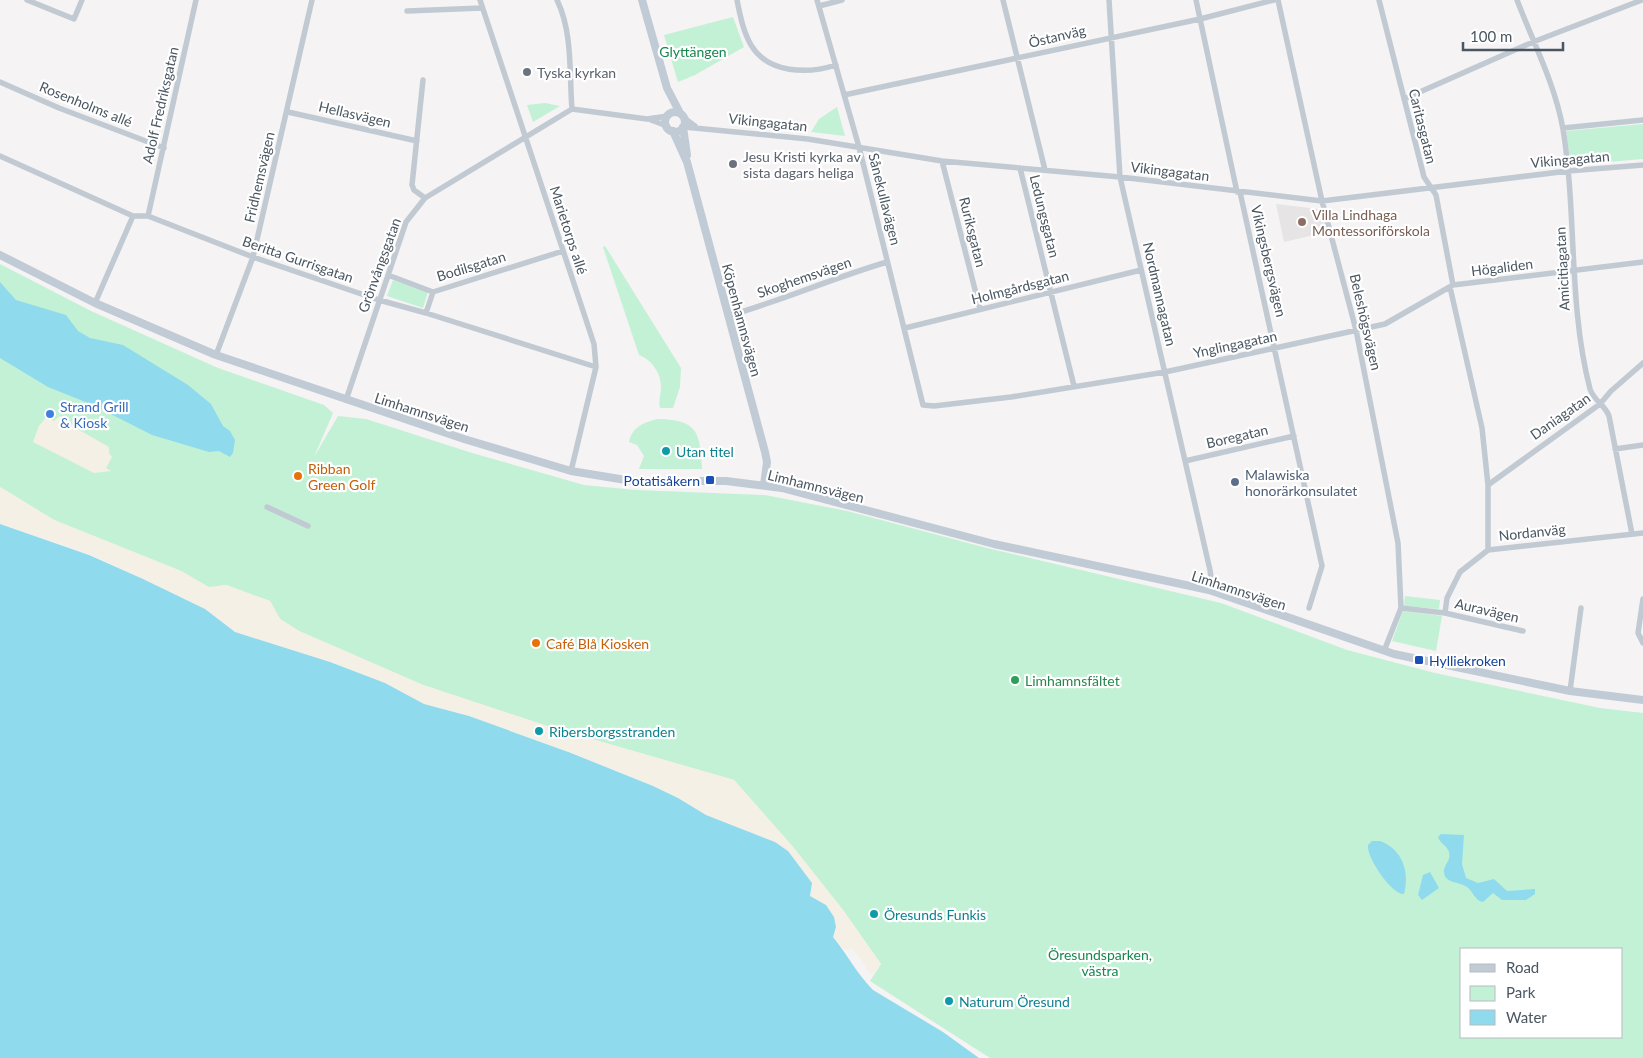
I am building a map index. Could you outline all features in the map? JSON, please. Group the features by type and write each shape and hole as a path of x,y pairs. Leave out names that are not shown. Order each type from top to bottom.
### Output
{"main road":[{"name":"Köpenhamnsvägen","path":"642,0 667,88 683,121 687,162 765,452 767,462 764,485"},
{"name":"Köpenhamnsvägen","path":"667,88 670,129 687,162"},
{"path":"668,115 674,112 683,121 670,129"},
{"name":"Limhamnsvägen","path":"0,255 95,303 216,355 472,442 571,471 632,481 718,481 782,488 994,544 1209,590 1384,651 1570,691 1643,700"}],"street":[{"path":"27,0 74,19 82,0"},
{"name":"Adolf Fredriksgatan","path":"148,216 196,0"},
{"name":"Fridhemsvägen","path":"216,355 253,257 288,112 312,0"},
{"name":"Marietorps allé","path":"480,0 500,66 526,137 594,344 596,367 571,471"},
{"path":"557,0 563,13 568,40 572,108"},
{"path":"737,0 745,33 752,46 767,60 790,70 807,71 836,65"},
{"path":"818,3 842,0"},
{"path":"1003,0 1045,170"},
{"name":"Nordmannagatan","path":"1108,0 1120,177 1211,578 1209,590"},
{"name":"Vikingsbergsvägen","path":"1196,0 1322,566 1309,608"},
{"name":"Östanväg","path":"844,95 1200,19 1274,0"},
{"name":"Beleshögsvägen","path":"1278,0 1322,201 1356,330 1398,543 1401,608 1384,651"},
{"name":"Caritasgatan","path":"1379,0 1424,177 1436,195 1452,286 1482,428 1488,485 1488,550"},
{"name":"Amicitiagatan","path":"1518,0 1550,82 1563,128 1572,200 1573,271 1578,321 1592,395 1607,409 1609,416 1632,534"},
{"path":"1404,98 1533,42 1642,0"},
{"name":"Sånekullavägen","path":"818,3 859,147 923,405"},
{"path":"408,11 482,8"},
{"path":"423,80 412,185 414,190 425,198"},
{"name":"Rosenholms allé","path":"0,82 59,108 164,148"},
{"path":"526,137 572,108 646,119 670,129"},
{"name":"Hellasvägen","path":"288,112 416,141"},
{"path":"646,119 668,115"},
{"path":"1563,128 1643,120"},
{"name":"Vikingagatan","path":"683,121 695,126 859,147 942,161 1120,177 1322,201 1430,186 1643,165"},
{"name":"Grönvångsgatan","path":"346,400 406,222 425,198 526,137"},
{"name":"Beritta Gurrisgatan","path":"0,156 133,216 148,216 253,257 379,300 596,367"},
{"name":"Ruriksgatan","path":"942,161 980,309"},
{"name":"Ledungsgatan","path":"1020,168 1074,386"},
{"path":"95,303 133,216"},
{"name":"Bodilsgatan","path":"388,276 433,292 563,251"},
{"name":"Skoghemsvägen","path":"728,316 815,288 838,277 887,262"},
{"name":"Högaliden","path":"1452,286 1643,262"},
{"name":"Holmgårdsgatan","path":"905,328 1141,270"},
{"name":"Ynglingagatan","path":"923,405 934,406 1011,397 1164,372 1356,330 1391,321 1452,286"},
{"path":"426,313 433,292"},
{"name":"Daniagatan","path":"1488,485 1600,404 1643,363"},
{"name":"Boregatan","path":"1185,461 1294,436"},
{"path":"1615,449 1643,445"},
{"path":"267,507 308,526"},
{"name":"Nordanväg","path":"1445,613 1447,598 1460,572 1488,550 1643,533"},
{"path":"1304,595 1313,598"},
{"path":"1643,599 1638,633 1643,643"},
{"path":"1401,608 1445,613"},
{"path":"1570,691 1581,608"},
{"name":"Auravägen","path":"1445,613 1523,631"}],"shaded area":[{"name":"Villa Lindhaga Montessoriförskola","path":"1276,204 1318,209 1322,212 1327,232 1284,242"}],"green space":[{"name":"Glyttängen","path":"733,17 744,47 695,75 678,82 664,35"},
{"path":"545,103 560,106 533,122 527,105"},
{"path":"837,107 845,136 811,132 819,119"},
{"path":"1643,124 1643,159 1571,165 1566,131"},
{"path":"605,246 681,368 680,387 673,408 660,408 661,382 652,364 639,355 603,247"},
{"name":"Öresundsparken, västra","path":"0,264 91,311 218,368 324,405 333,413 314,457 338,416 366,419 472,453 584,485 636,490 765,495 847,511 987,548 1221,603 1347,650 1435,673 1600,708 1643,713 1643,1058 990,1058 870,981 881,964 843,910 793,847 734,780 550,727 423,685 299,631 280,619 270,601 226,585 209,588 181,571 54,520 0,487"},
{"path":"393,280 428,292 423,308 387,296"},
{"path":"658,419 681,422 694,430 700,446 702,469 639,469 644,456 637,445 629,442 639,426"},
{"path":"1405,596 1440,600 1439,609 1404,606"},
{"path":"1403,611 1442,616 1436,651 1392,641"}],"sand":[{"path":"60,416 79,430 109,447 109,453 112,457 106,468 111,471 94,473 33,442 39,426 46,417 54,421"},
{"name":"Ribersborgsstranden","path":"0,487 54,520 181,571 209,587 226,585 270,601 280,619 299,631 423,685 550,727 734,780 793,847 843,910 881,964 871,975 854,950 844,949 832,935 836,927 826,905 810,896 812,883 788,851 775,842 706,815 653,786 572,753 469,716 424,704 385,683 330,662 235,632 205,609 89,554 0,524"}],"water":[{"path":"0,282 16,300 66,315 78,331 90,338 123,345 188,385 211,404 223,426 230,431 235,440 233,453 230,457 219,451 209,452 152,435 93,405 48,387 0,358"},
{"path":"0,524 89,555 143,579 205,609 235,632 330,662 385,683 424,704 469,716 571,753 653,786 706,815 775,842 788,851 812,883 810,896 826,905 834,917 836,927 833,937 873,990 943,1032 979,1058 0,1058"},
{"path":"1441,834 1464,835 1462,864 1466,878 1478,883 1494,879 1507,891 1535,889 1535,894 1526,900 1502,900 1493,893 1483,902 1478,900 1467,887 1452,882 1444,875 1449,855 1448,850 1438,837"},
{"path":"1372,841 1380,841 1394,849 1399,855 1405,869 1406,885 1404,894 1399,893 1387,882 1371,858 1368,845"},
{"path":"1430,872 1439,888 1422,900 1418,895 1423,875"}],"place":[{"name":"Tyska kyrkan","path":"527,72"},
{"name":"Jesu Kristi kyrka av sista dagars heliga","path":"733,164"},
{"name":"Villa Lindhaga Montessoriförskola","path":"1302,222"},
{"name":"Strand Grill & Kiosk","path":"50,414"},
{"name":"Utan titel","path":"666,451"},
{"name":"Ribban Green Golf","path":"298,476"},
{"name":"Potatisåkern","path":"710,480"},
{"name":"Malawiska honorärkonsulatet","path":"1235,482"},
{"name":"Café Blå Kiosken","path":"536,643"},
{"name":"Hylliekroken","path":"1419,660"},
{"name":"Limhamnsfältet","path":"1015,680"},
{"name":"Ribersborgsstranden","path":"539,731"},
{"name":"Öresunds Funkis","path":"874,914"},
{"name":"Naturum Öresund","path":"949,1001"}]}
